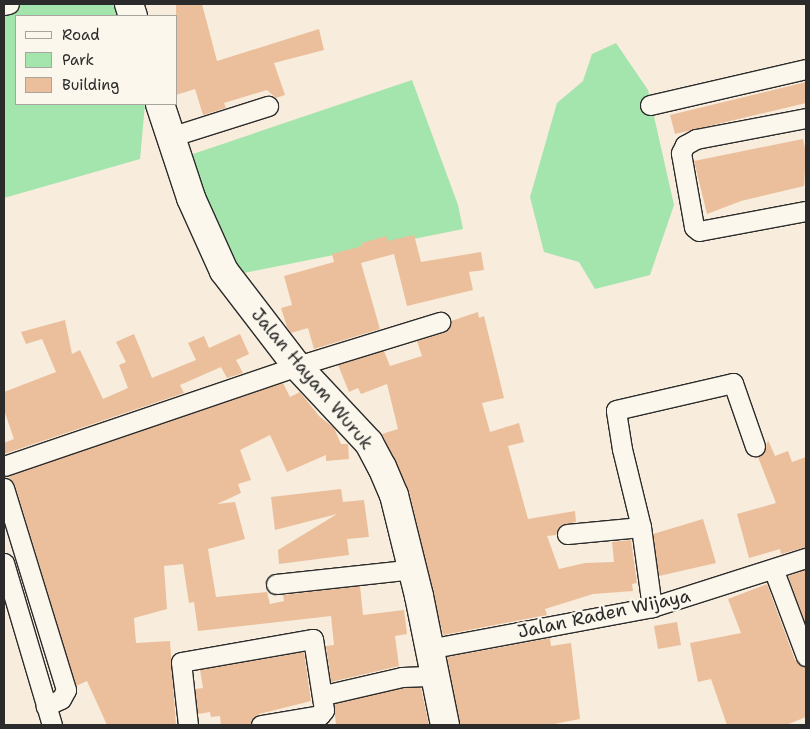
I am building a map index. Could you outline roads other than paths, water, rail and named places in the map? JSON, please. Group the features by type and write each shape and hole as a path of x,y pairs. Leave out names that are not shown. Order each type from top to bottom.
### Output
{"main road":[{"name":"Jalan Hayam Wuruk","path":"160,105 191,198 224,271 297,366 369,443 394,495 413,569 445,725"}],"street":[{"path":"4,5 8,4"},
{"path":"650,105 806,69"},
{"path":"170,137 268,106"},
{"path":"806,118 696,139 685,145 681,152 694,227 698,231 806,211"},
{"path":"4,466 297,366 440,322"},
{"path":"652,607 641,527 622,449 616,410 733,383 755,446"},
{"path":"4,488 66,690 61,699 46,706"},
{"path":"566,534 641,527"},
{"name":"Jalan Raden Wijaya","path":"428,649 652,607 774,571 806,558"},
{"path":"4,563 52,725"},
{"path":"276,584 413,569"},
{"path":"774,571 806,656"},
{"path":"188,725 181,681 183,660 313,639 324,695 324,710 320,714 260,725"},
{"path":"324,695 402,677 435,676"}]}
